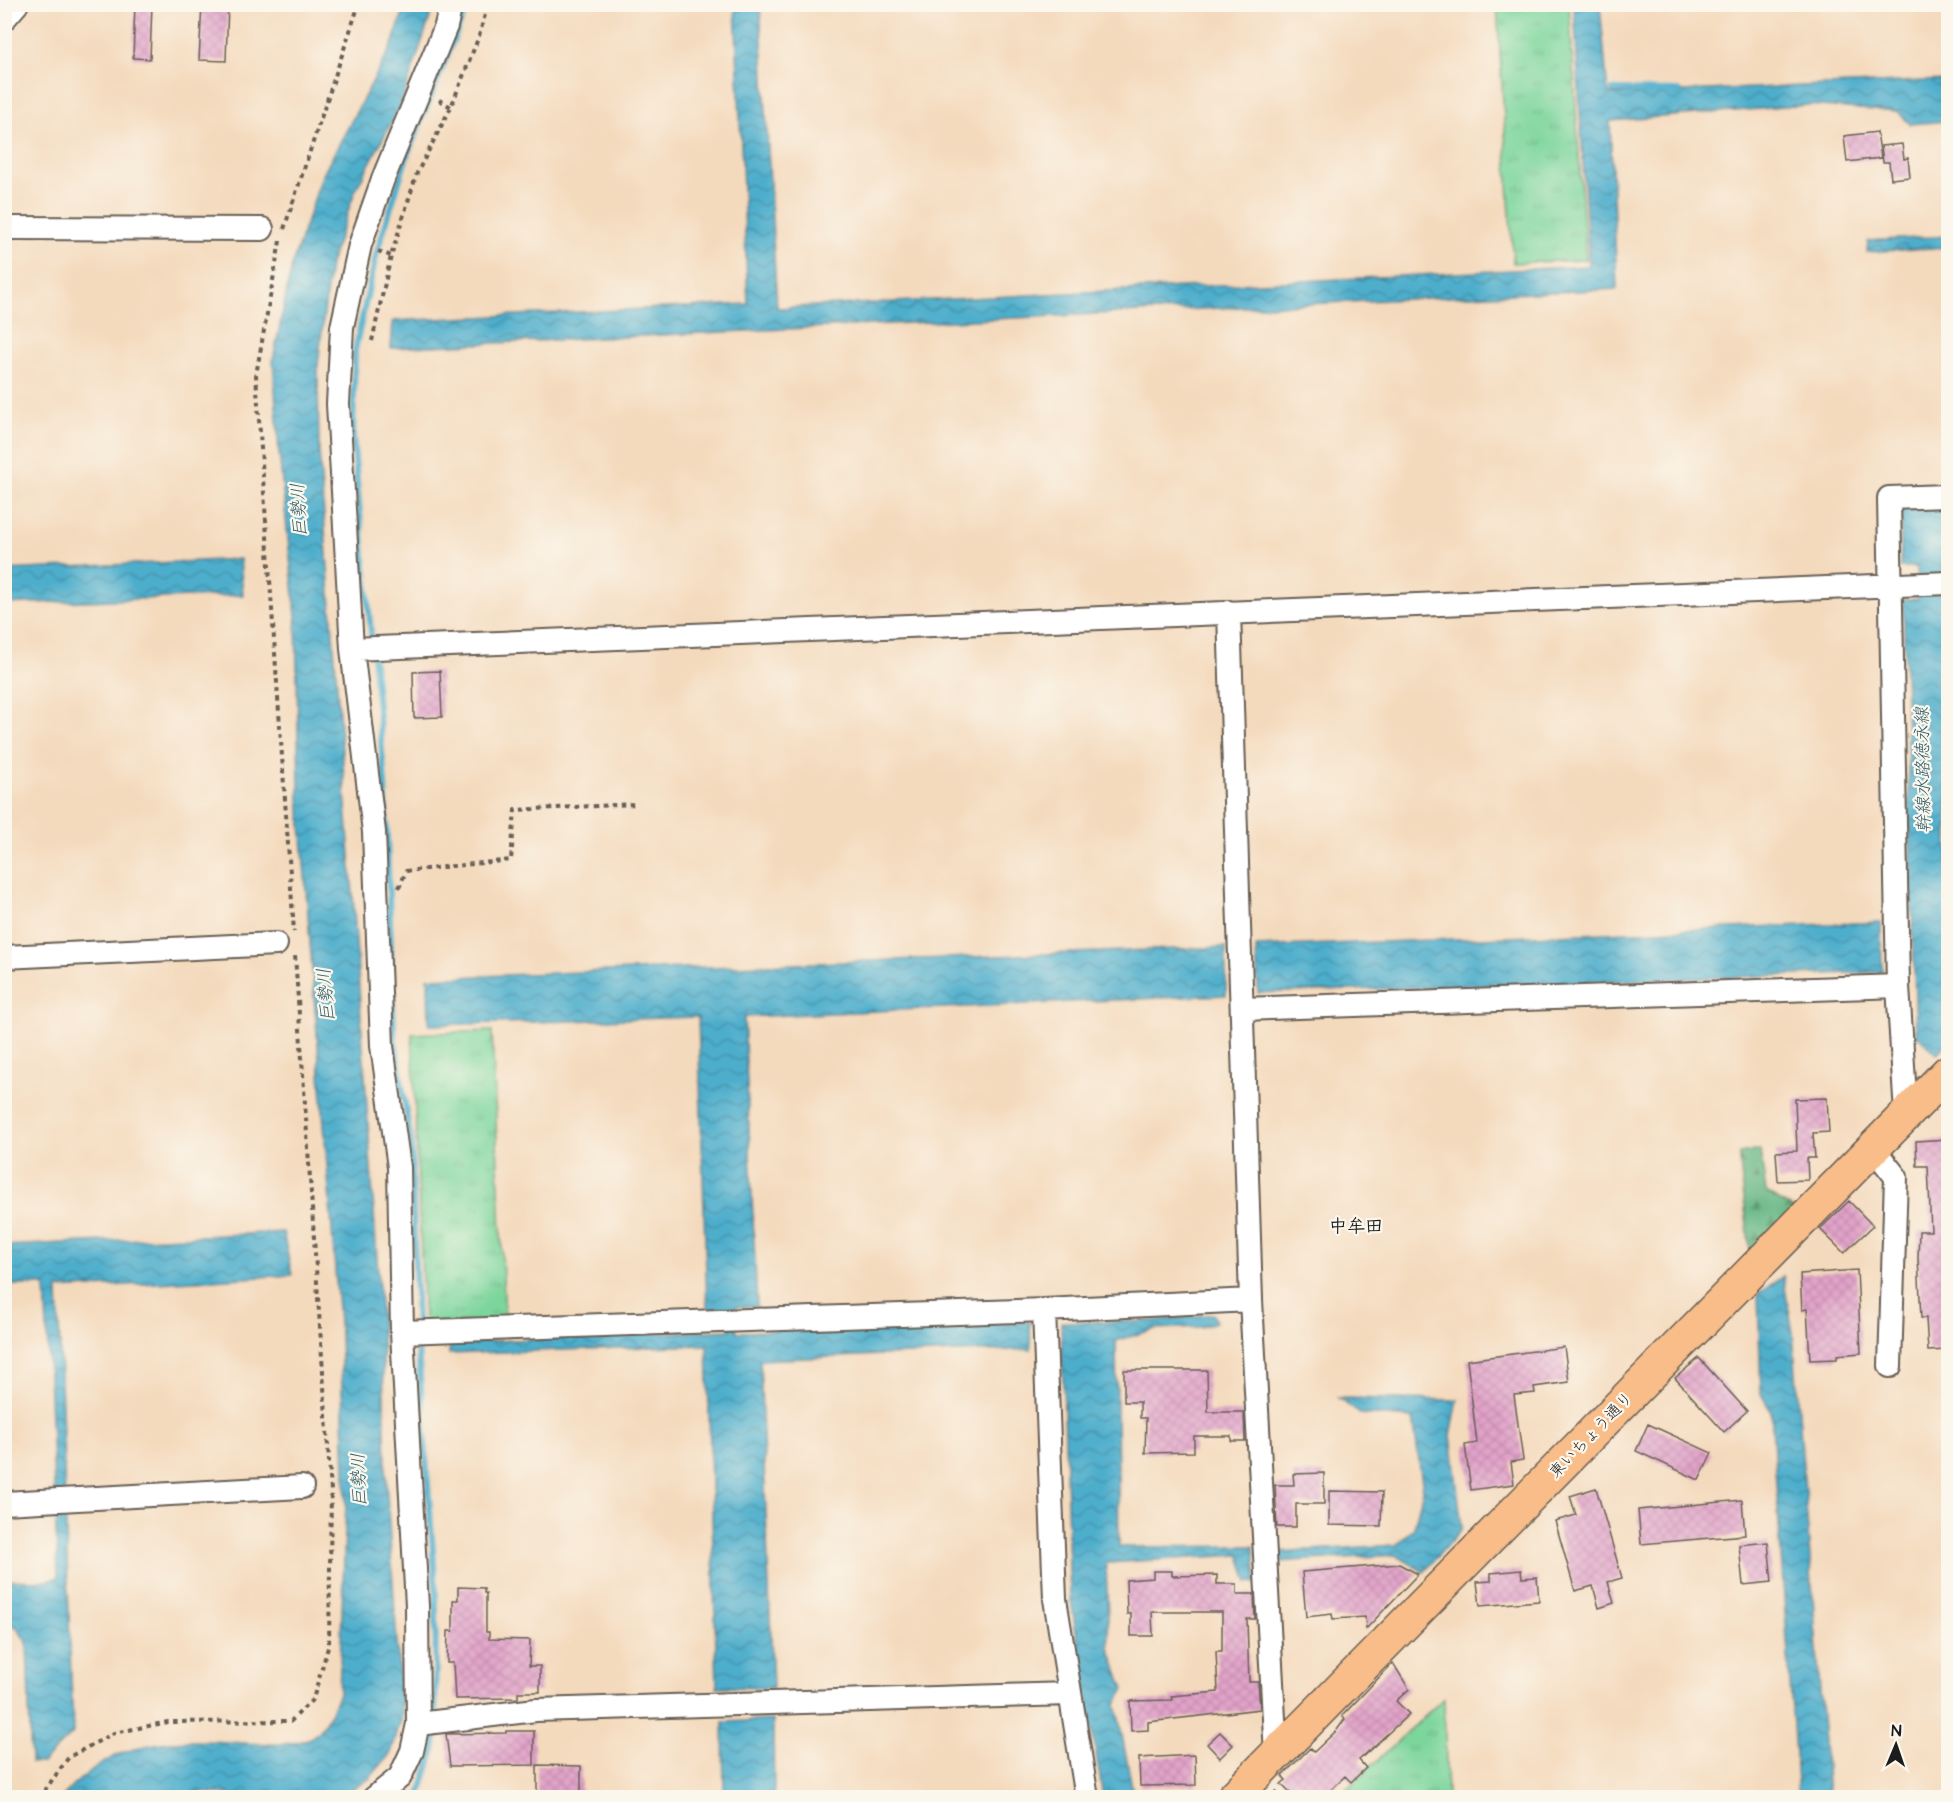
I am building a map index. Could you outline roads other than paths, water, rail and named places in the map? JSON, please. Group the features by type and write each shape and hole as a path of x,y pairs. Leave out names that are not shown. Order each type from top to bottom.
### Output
{"main road":[{"name":"東いちょう通り","path":"1233,1797 1948,1071"}],"street":[{"path":"4,19 17,4"},
{"path":"374,1797 400,1787 412,1751 430,1723 417,1606 413,1332 399,1167 382,1046 374,832 352,649 338,404 342,327 360,245 383,179 442,37 451,4"},
{"path":"4,228 262,229"},
{"path":"1906,1114 1898,986 1900,586 1889,498 1948,496"},
{"path":"352,649 1948,583"},
{"path":"1229,612 1251,1300 1276,1755"},
{"path":"4,957 288,941"},
{"path":"1242,1009 1898,986"},
{"path":"1873,1148 1896,1177 1890,1366"},
{"path":"413,1332 1044,1310 1251,1300"},
{"path":"1044,1310 1055,1599 1087,1797"},
{"path":"4,1503 302,1487"},
{"path":"430,1723 536,1710 1069,1694"}],"water":[{"name":"巨勢川","path":"406,4 434,5 401,105 355,191 330,264 318,365 319,450 353,895 382,1334 387,1494 402,1717 391,1753 369,1779 341,1796 270,1798 202,1792 148,1798 62,1797 82,1777 103,1763 124,1752 146,1746 193,1741 278,1744 303,1741 320,1730 339,1693 346,1501 340,1335 299,798 296,616 279,452 273,360 292,265 322,176 392,45"},
{"path":"735,5 760,5 777,308 1589,266 1574,5 1600,5 1608,94 1948,80 1948,121 1910,124 1898,112 1809,105 1610,121 1617,289 391,348 393,321 748,304"},
{"path":"1948,236 1948,247 1867,252 1868,241"},
{"name":"幹線水路徳永線","path":"1948,508 1948,565 1943,566 1944,598 1948,598 1948,1042 1937,1054 1916,1034 1903,600 1918,599 1917,567 1900,567 1902,510"},
{"path":"240,559 243,595 5,604 5,570"},
{"path":"1881,922 1882,972 1258,993 1256,947"},
{"path":"1226,947 1226,995 744,1017 757,1306 735,1307 737,1332 1030,1322 1031,1349 760,1360 773,1688 717,1687 707,1345 449,1354 450,1343 730,1330 725,1308 707,1309 698,1017 429,1025 428,978"},
{"path":"283,1232 292,1275 58,1289 73,1733 42,1763 31,1763 27,1643 16,1626 5,1626 5,1580 48,1581 58,1577 45,1285 5,1285 5,1246"},
{"path":"1783,1276 1793,1333 1828,1796 1798,1797 1771,1411 1761,1394 1758,1294"},
{"path":"1213,1314 1216,1322 1201,1327 1155,1329 1116,1341 1119,1547 1254,1546 1257,1583 1248,1582 1240,1555 1106,1563 1109,1647 1124,1690 1116,1704 1134,1797 1103,1797 1070,1595 1061,1322 1151,1321"},
{"path":"1338,1398 1458,1400 1451,1435 1462,1528 1424,1572 1396,1555 1275,1562 1275,1552 1396,1545 1414,1528 1423,1490 1413,1418 1360,1414"},
{"path":"773,1720 774,1797 724,1797 723,1722"}],"waterway":[{"path":"417,1326 411,1142 394,1036 385,783 353,437 355,350 377,252 407,156 468,4"},
{"path":"1612,90 1678,91"},
{"path":"417,1336 436,1591 435,1745 419,1798"}],"district":[{"name":"中牟田","path":"1356,1226"}]}
